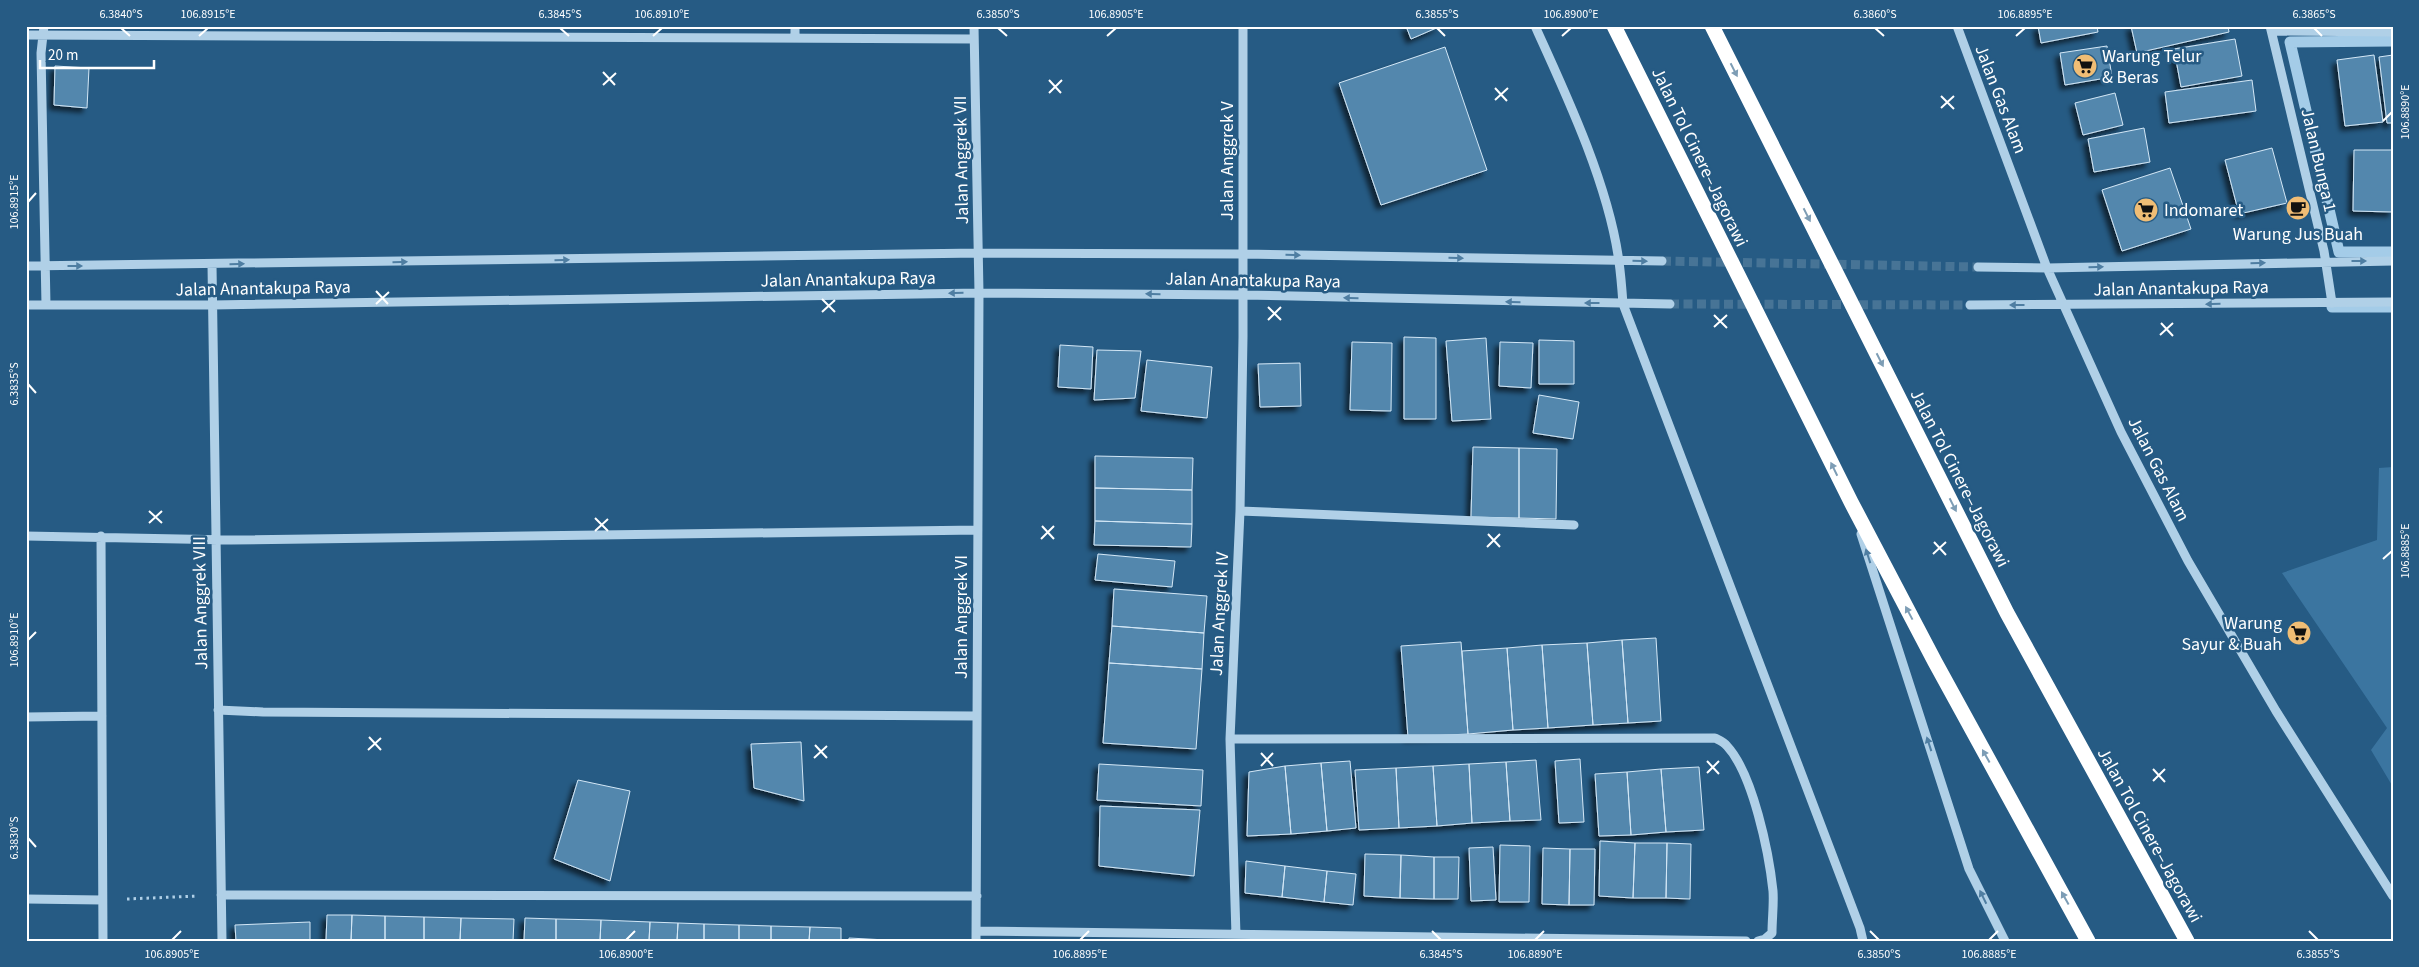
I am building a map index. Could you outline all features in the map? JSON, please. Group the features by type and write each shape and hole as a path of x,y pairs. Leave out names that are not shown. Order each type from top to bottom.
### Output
{"highway":[{"name":"Jalan Tol Cinere–Jagorawi","path":"1614,26 1851,502 1935,662 2088,941"},
{"name":"Jalan Tol Cinere–Jagorawi","path":"1712,26 2007,613 2187,941"}],"street":[{"path":"794,26 795,38"},
{"name":"Jalan Anggrek VII","path":"974,26 979,293"},
{"name":"Jalan Anggrek V","path":"1243,26 1243,295"},
{"path":"1535,26 1560,82 1602,192 1619,261 1623,304 1857,919 1863,941"},
{"name":"Jalan Gas Alam","path":"1956,26 2047,268 2121,432 2188,561 2276,711 2393,896"},
{"path":"2271,29 2393,32"},
{"name":"Jalan Bunga 1","path":"2271,29 2326,261 2332,303"},
{"path":"26,35 44,31 171,31 974,39"},
{"path":"44,31 41,53 46,305"},
{"name":"Jalan Anantakupa Raya","path":"26,266 212,265 979,253 1244,254 1662,261"},
{"name":"Jalan Anantakupa Raya","path":"1978,267 2047,268 2393,261"},
{"name":"Jalan Anggrek VIII","path":"212,265 222,941"},
{"name":"Jalan Anantakupa Raya","path":"26,305 213,305 979,293 1243,295 1670,304"},
{"name":"Jalan Anggrek VI","path":"976,941 979,293"},
{"name":"Jalan Anggrek IV","path":"1236,935 1230,739 1240,511 1243,295"},
{"name":"Jalan Anantakupa Raya","path":"1970,305 2393,302"},
{"path":"1851,502 1970,869 2005,941"},
{"path":"1240,511 1574,525"},
{"path":"26,536 216,539 978,530"},
{"path":"101,536 103,941"},
{"path":"218,710 263,712 977,716"},
{"path":"26,717 102,716"},
{"path":"1230,739 1715,738 1726,744 1735,756 1753,798 1766,844 1773,892 1772,933 1765,939 1758,941"},
{"path":"221,896 977,896"},
{"path":"26,900 102,900"},
{"path":"976,931 1746,941"}],"path":[{"path":"102,900 221,896"}],"shaded area":[{"path":"2393,467 2393,787 2371,750 2387,728 2282,573 2377,540 2379,468"}],"building":[{"path":"1406,26 1441,26 1411,39"},
{"path":"2038,26 2097,26 2098,32 2041,43"},
{"path":"2131,26 2228,26 2229,32 2137,53"},
{"path":"2235,39 2242,76 2181,87 2174,49"},
{"path":"2107,46 2112,77 2065,85 2060,53"},
{"path":"1445,47 1487,170 1381,205 1339,83"},
{"path":"2374,55 2383,122 2345,126 2337,60"},
{"path":"2393,55 2393,123 2387,123 2379,57"},
{"path":"55,66 89,68 87,108 54,105"},
{"path":"2252,80 2256,111 2169,123 2165,92"},
{"path":"2115,93 2123,125 2083,135 2075,103"},
{"path":"2144,128 2150,162 2094,172 2088,139"},
{"path":"2272,148 2287,203 2239,214 2225,160"},
{"path":"2354,150 2393,150 2393,212 2353,211"},
{"name":"Indomaret","path":"2170,168 2191,229 2122,251 2102,190"},
{"path":"1404,337 1436,338 1436,419 1404,419"},
{"path":"1486,338 1491,419 1452,421 1446,341"},
{"path":"1539,340 1574,341 1574,384 1539,384"},
{"path":"1352,342 1392,343 1391,411 1350,410"},
{"path":"1500,342 1533,343 1531,388 1499,386"},
{"path":"1060,345 1093,347 1091,389 1058,387"},
{"path":"1097,350 1141,351 1135,398 1094,400"},
{"path":"1147,360 1212,367 1207,418 1141,411"},
{"path":"1300,363 1301,406 1260,407 1258,364"},
{"path":"1539,395 1579,402 1573,439 1533,433"},
{"path":"1473,447 1519,448 1519,518 1471,517"},
{"path":"1519,448 1557,449 1556,519 1519,518"},
{"path":"1095,456 1193,458 1192,490 1095,488"},
{"path":"1095,488 1192,490 1192,524 1095,521"},
{"path":"1095,521 1192,524 1191,547 1094,545"},
{"path":"1098,554 1175,561 1172,587 1095,580"},
{"path":"1114,589 1207,596 1204,633 1112,626"},
{"path":"1112,626 1204,633 1202,669 1109,663"},
{"path":"1656,638 1661,721 1628,723 1622,640"},
{"path":"1622,640 1628,723 1593,725 1587,643"},
{"path":"1461,642 1468,734 1408,737 1401,646"},
{"path":"1587,643 1593,725 1548,728 1542,645"},
{"path":"1542,645 1548,728 1513,730 1507,648"},
{"path":"1507,648 1513,730 1468,734 1462,651"},
{"path":"1109,663 1202,669 1196,749 1103,743"},
{"path":"801,742 804,801 754,788 751,744"},
{"path":"1580,759 1584,822 1559,823 1555,761"},
{"path":"1536,760 1541,820 1510,821 1506,762"},
{"path":"1350,761 1356,828 1327,831 1321,763"},
{"path":"1506,762 1510,821 1472,823 1469,764"},
{"path":"1321,763 1327,831 1291,834 1285,766"},
{"path":"1099,764 1203,770 1201,806 1097,800"},
{"path":"1469,764 1472,823 1437,826 1433,766"},
{"path":"1285,766 1291,834 1247,836 1249,772"},
{"path":"1433,766 1437,826 1399,828 1396,768"},
{"path":"1699,767 1704,830 1666,832 1661,769"},
{"path":"1396,768 1399,828 1359,830 1355,770"},
{"path":"1661,769 1666,832 1631,835 1627,772"},
{"path":"1627,772 1631,835 1599,836 1595,774"},
{"path":"578,780 630,791 610,881 554,859"},
{"path":"1100,806 1200,810 1194,876 1099,866"},
{"path":"1600,841 1635,843 1633,898 1599,896"},
{"path":"1635,843 1667,843 1666,898 1633,898"},
{"path":"1667,843 1691,844 1690,899 1666,898"},
{"path":"1500,845 1530,846 1529,902 1499,902"},
{"path":"1493,847 1496,900 1471,901 1469,848"},
{"path":"1543,848 1570,849 1569,905 1542,904"},
{"path":"1570,849 1595,849 1594,905 1569,905"},
{"path":"1365,854 1401,855 1400,898 1364,896"},
{"path":"1401,855 1434,857 1434,899 1400,898"},
{"path":"1434,857 1459,857 1458,899 1434,899"},
{"path":"1246,861 1285,866 1282,897 1245,893"},
{"path":"1285,866 1327,871 1324,902 1282,897"},
{"path":"1327,871 1356,874 1353,905 1324,902"},
{"path":"327,915 352,915 351,941 326,941"},
{"path":"352,915 385,916 385,941 351,941"},
{"path":"385,916 424,917 424,941 385,941"},
{"path":"424,917 461,918 460,941 424,941"},
{"path":"461,918 514,919 513,941 460,941"},
{"path":"525,918 556,919 556,941 524,941"},
{"path":"556,919 601,920 600,941 556,941"},
{"path":"601,920 650,922 649,941 600,941"},
{"path":"310,922 310,941 236,941 235,925"},
{"path":"650,922 678,923 677,941 649,941"},
{"path":"678,923 704,924 704,941 677,941"},
{"path":"704,924 739,925 739,941 704,941"},
{"path":"739,925 771,926 771,941 739,941"},
{"path":"771,926 810,927 809,941 771,941"},
{"path":"810,927 841,928 841,941 809,941"},
{"path":"849,938 905,941 849,941"}],"waterway":[{"path":"2393,41 2290,42 2339,252 2393,252"},
{"path":"2332,307 2393,307"}],"tunnel":[{"path":"1662,261 1978,267"},
{"path":"1670,304 1970,305"}],"place":[{"name":"Warung Telur & Beras","path":"2085,66"},
{"name":"Warung Jus Buah","path":"2298,208"},
{"name":"Indomaret","path":"2146,210"},
{"name":"Warung Sayur & Buah","path":"2299,633"}]}
